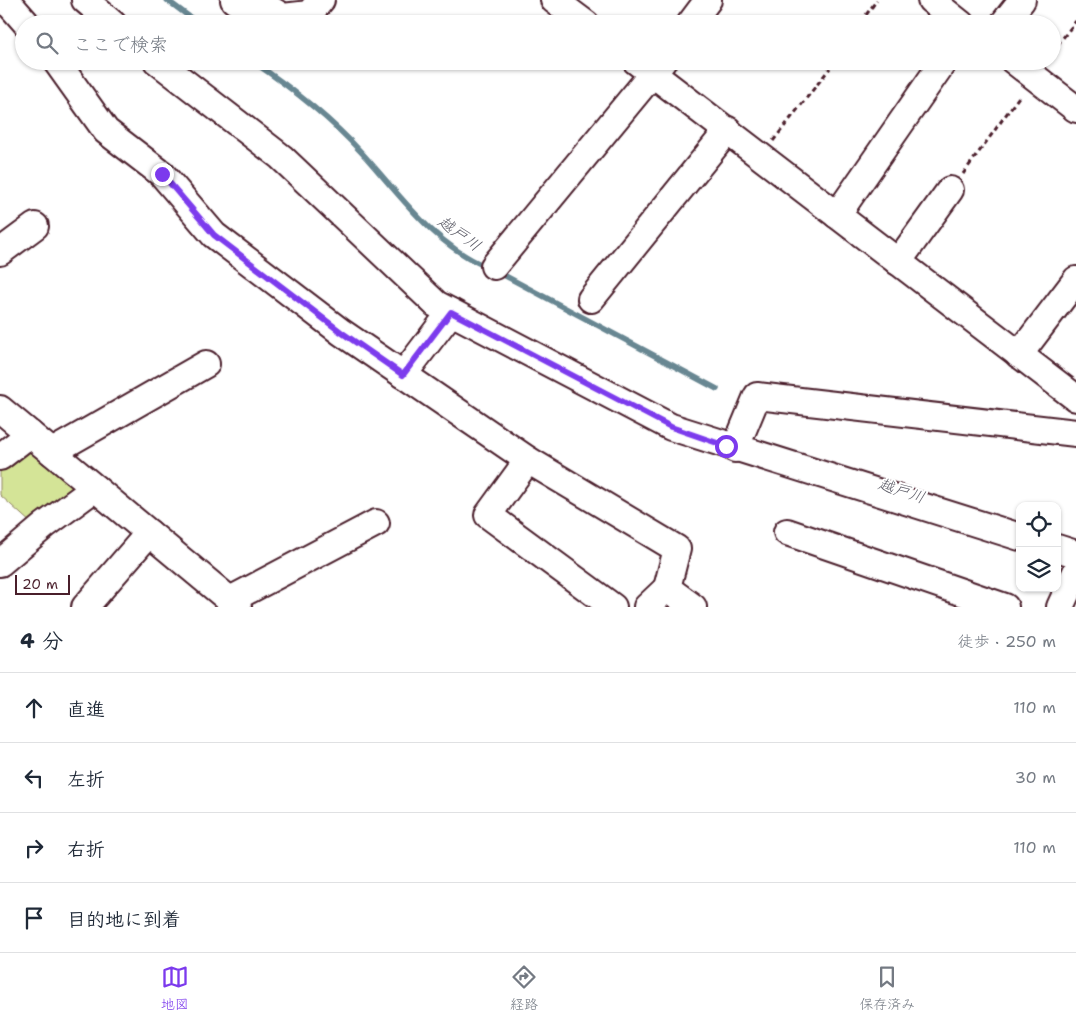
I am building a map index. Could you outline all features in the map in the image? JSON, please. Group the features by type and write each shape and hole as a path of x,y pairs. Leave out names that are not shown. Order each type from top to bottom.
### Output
{"street":[{"path":"6,0 19,15"},
{"path":"85,0 102,15"},
{"path":"234,0 256,14 264,5 280,15"},
{"path":"300,15 309,14 320,0"},
{"path":"554,0 574,15"},
{"path":"697,15 708,0"},
{"path":"931,0 950,15"},
{"path":"1011,15 1022,0"},
{"path":"62,70 106,131 162,174 214,235 341,332 528,460 677,549 667,588 647,607"},
{"path":"169,70 281,157 436,304 671,427 735,449 1016,536"},
{"path":"494,266 648,70"},
{"path":"656,70 761,156 1076,398"},
{"path":"837,215 938,70"},
{"path":"1027,70 1076,109"},
{"path":"591,299 728,130"},
{"path":"898,262 950,190"},
{"path":"0,252 34,226"},
{"path":"1019,355 1076,280"},
{"path":"403,375 451,312"},
{"path":"52,452 206,364"},
{"path":"735,449 757,396 1076,433"},
{"path":"0,409 234,604 376,523"},
{"path":"0,457 30,434"},
{"path":"528,460 488,515 613,607"},
{"path":"0,563 46,525 96,488"},
{"path":"787,532 1005,607"},
{"path":"85,607 149,533"},
{"path":"1061,549 1076,554"},
{"path":"1060,607 1076,572"},
{"path":"667,588 693,607"}],"path":[{"path":"866,15 877,0"},
{"path":"1061,40 1076,21"},
{"path":"761,156 828,70"},
{"path":"950,190 1023,70"}],"green space":[{"path":"35,440 86,483 32,524 0,495 0,465"}],"waterway":[{"name":"越戸川","path":"167,0 187,15"},
{"name":"越戸川","path":"265,70 296,93 337,128 434,232 450,246 487,267"},
{"name":"越戸川","path":"498,272 717,389"}],"route":[{"path":"162,174 214,235 341,332 403,375 451,312 671,427 726,446"}]}
